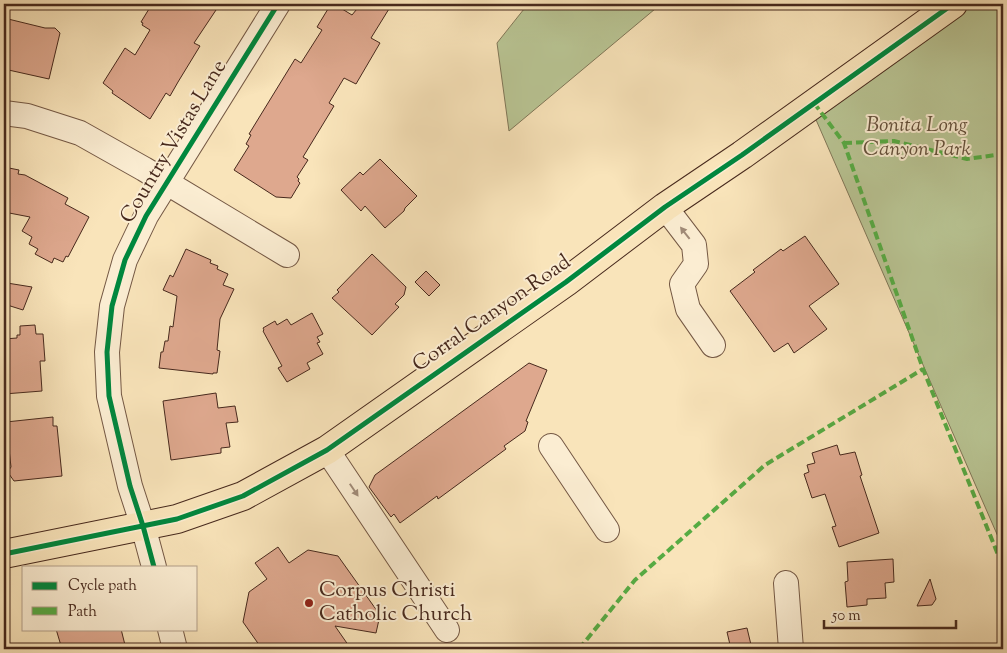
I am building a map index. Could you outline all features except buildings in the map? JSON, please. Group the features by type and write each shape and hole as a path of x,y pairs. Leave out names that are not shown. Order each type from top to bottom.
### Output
{"main road":[{"name":"Corral Canyon Road","path":"4,554 177,519 243,496 327,450 566,282 665,207 742,155 953,4"}],"street":[{"name":"Country Vistas Lane","path":"154,566 130,486 109,396 106,352 112,306 125,260 146,216 278,4"},
{"path":"4,113 27,116 80,133 168,183 287,255"},
{"path":"665,207 694,244 696,264 682,284 688,309 713,345"},
{"path":"551,446 607,530"},
{"path":"327,450 447,630"},
{"path":"786,583 791,649"},
{"path":"170,630 175,649"}],"green space":[{"path":"528,4 661,4 509,131 497,43"},
{"name":"Bonita Long Canyon Park","path":"953,4 1003,4 1003,548 810,106"}],"marked path":[{"path":"814,103 844,143 923,369 1003,567"},
{"path":"844,143 894,141 967,159 1003,154"},
{"path":"579,649 635,580 765,465 923,369"}],"cycle path":[{"path":"154,566 130,486 109,396 107,352 112,306 125,260 146,216 278,4"},
{"path":"4,554 177,519 243,496 327,450 566,282 665,207 742,155 953,4"}],"place":[{"name":"Corpus Christi Catholic Church","path":"309,603"}]}
